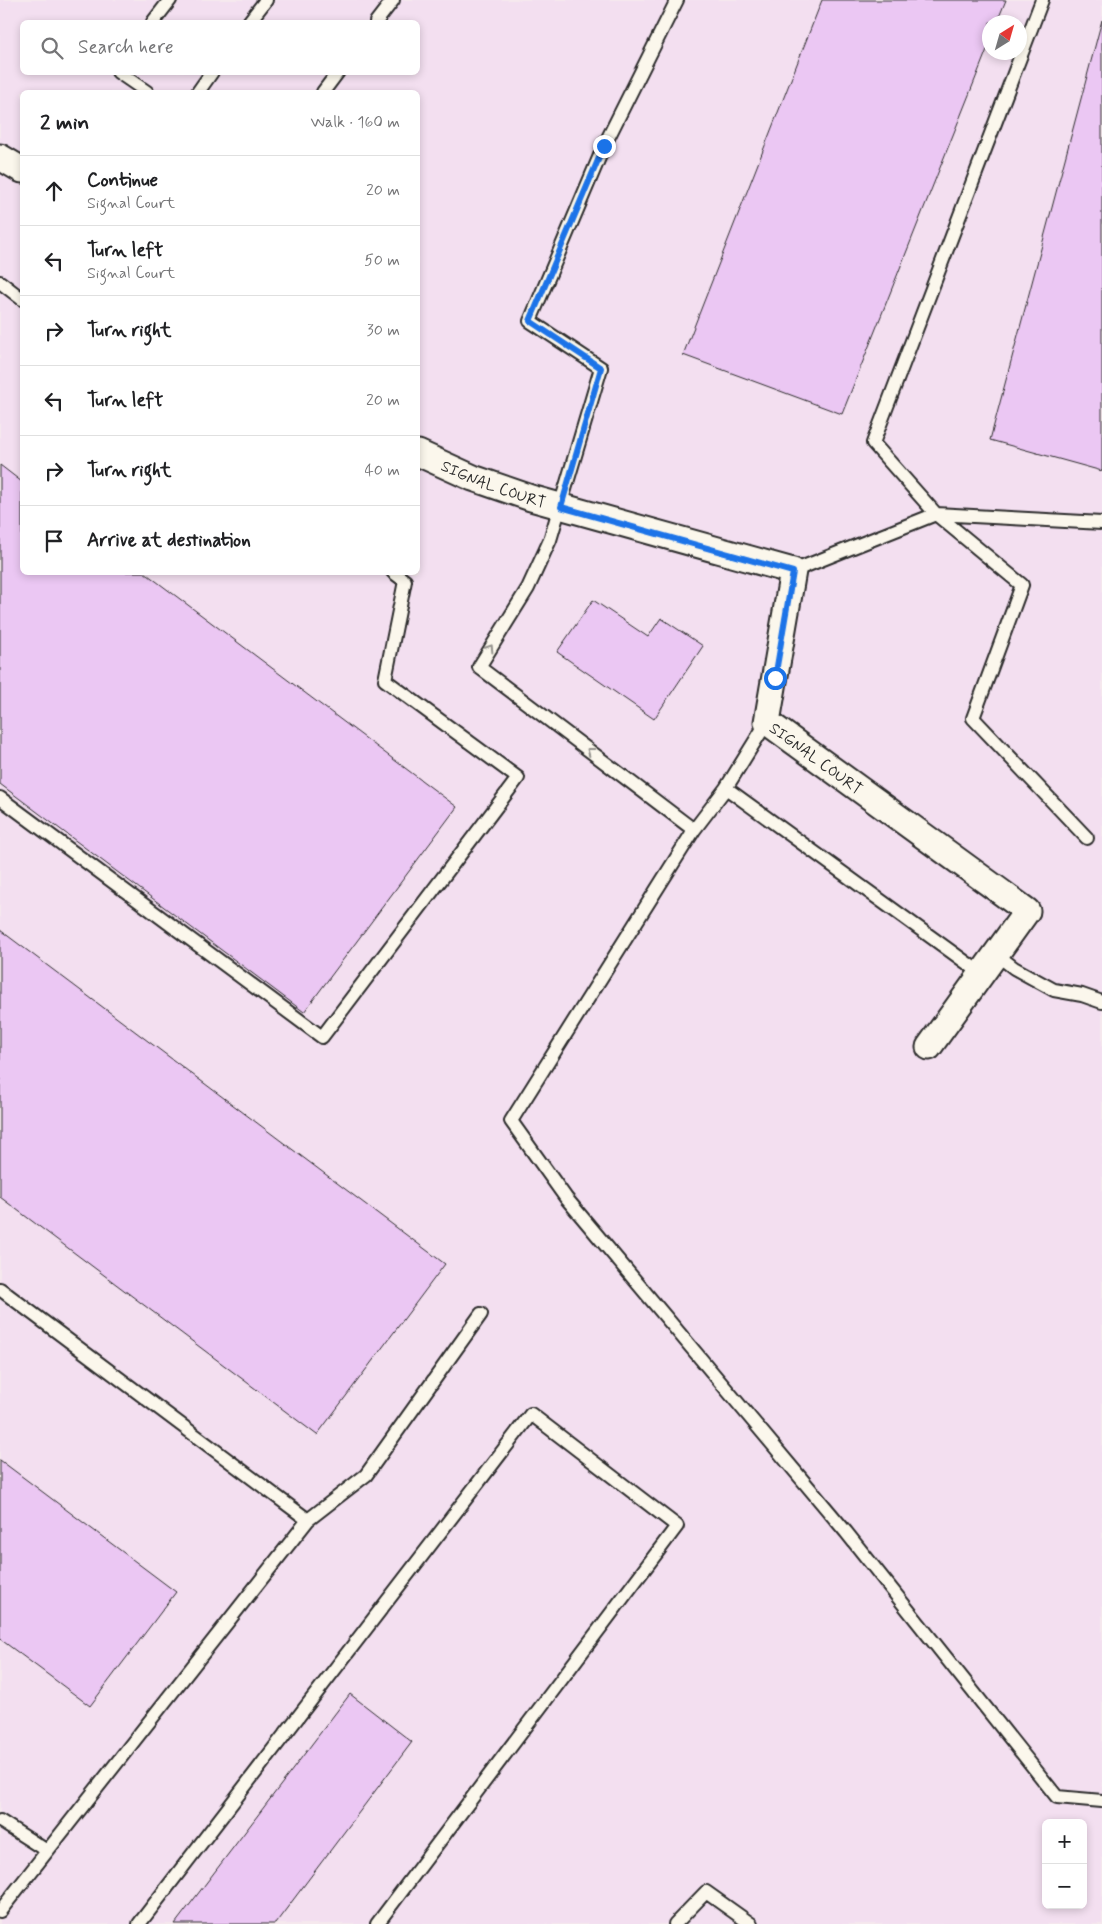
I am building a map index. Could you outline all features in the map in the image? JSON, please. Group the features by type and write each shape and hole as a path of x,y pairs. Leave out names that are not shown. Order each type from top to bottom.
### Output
{"street":[{"path":"0,157 20,169"},
{"name":"SIGNAL COURT","path":"420,454 472,478 561,507 793,572 767,722 1027,912 929,1047"}],"lane":[{"path":"155,20 170,0"},
{"path":"251,20 266,0"},
{"path":"378,20 393,0"},
{"path":"677,0 604,146 530,321 601,368 550,540 528,588 479,667 694,830"},
{"path":"1042,0 873,443 936,514 1022,585 973,718 1087,838"},
{"path":"122,75 144,90"},
{"path":"199,90 210,75"},
{"path":"324,90 336,75"},
{"path":"0,282 20,297"},
{"path":"793,572 936,514 1102,523"},
{"path":"0,798 322,1037 518,778 385,680 406,581 397,575"},
{"path":"767,722 726,788 694,830 511,1122 566,1198 846,1532 1057,1797 1102,1800"},
{"path":"726,788 989,964 1014,968 1054,990 1082,995 1102,1002"},
{"path":"0,1289 308,1520"},
{"path":"0,1911 308,1520 366,1474 482,1314"},
{"path":"139,1924 531,1414 677,1526 378,1924"},
{"path":"0,1821 47,1851"},
{"path":"675,1924 706,1892 751,1924"}],"shaded area":[{"path":"0,0 1102,0 1102,1924 0,1924"}],"building":[{"path":"822,0 1006,0 1000,15 982,15 983,60 842,414 683,355"},
{"path":"1102,20 1102,471 990,440"},
{"path":"0,465 20,480 20,575 148,575 457,807 304,1012 0,784"},
{"path":"593,600 648,637 661,618 703,646 654,719 557,652"},
{"path":"0,930 445,1264 317,1435 0,1197"},
{"path":"0,1460 176,1592 90,1706 0,1639"},
{"path":"350,1694 412,1742 275,1924 175,1924"}],"route":[{"path":"604,146 530,321 601,368 561,507 793,572 775,678"}]}
